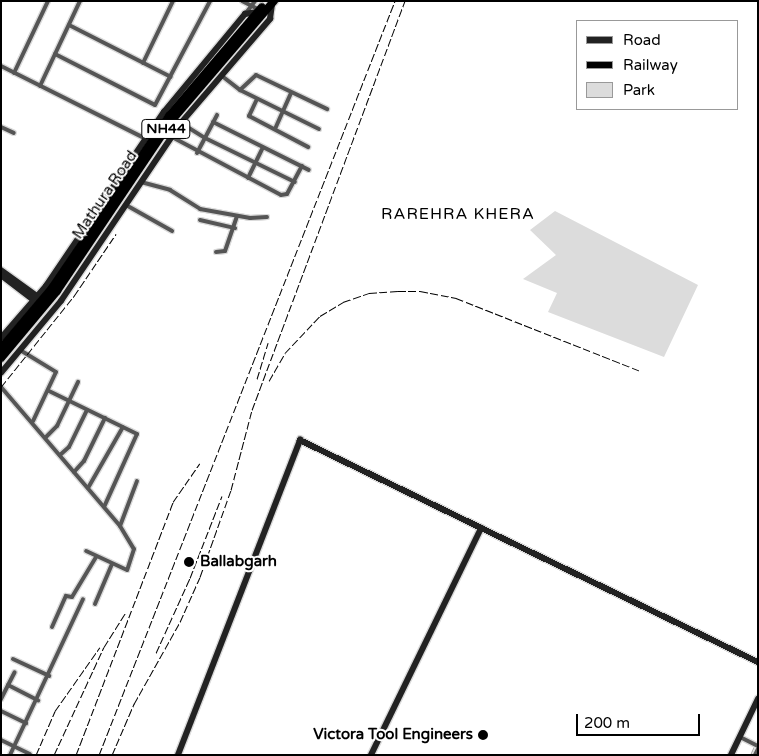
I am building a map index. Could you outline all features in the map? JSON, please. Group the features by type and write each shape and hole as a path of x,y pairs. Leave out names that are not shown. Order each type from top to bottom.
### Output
{"highway":[{"name":"Mathura Road","path":"1,358 57,291 71,264 174,105 266,5"},
{"name":"Mathura Road","path":"151,140 172,120 266,5"},
{"path":"151,140 164,148"},
{"name":"Mathura Road","path":"1,348 71,264"}],"street":[{"path":"14,73 48,1"},
{"path":"40,86 80,1"},
{"path":"142,63 173,1"},
{"path":"155,105 210,1"},
{"path":"242,1 252,6 266,5"},
{"path":"1,338 36,298 151,140 164,112 174,105 255,1 266,5"},
{"path":"245,14 266,5"},
{"path":"1,373 61,301 181,123 270,19 266,5"},
{"path":"69,25 171,77"},
{"path":"55,54 155,105 164,112"},
{"path":"1,66 151,140"},
{"path":"240,90 256,75 290,93 327,109"},
{"path":"222,76 240,90 319,129"},
{"path":"275,129 290,93"},
{"path":"257,98 249,116 308,147"},
{"path":"197,153 217,115"},
{"path":"213,122 309,170"},
{"path":"181,123 205,138 295,182"},
{"path":"1,127 14,133"},
{"path":"172,137 197,153 283,195 295,182 302,166"},
{"path":"248,178 263,147"},
{"path":"141,182 170,190 200,208 238,216 267,217"},
{"path":"126,205 172,230"},
{"path":"214,224 217,211"},
{"path":"216,252 225,251 238,216"},
{"path":"200,220 235,228"},
{"path":"1,270 36,298"},
{"path":"1,274 36,298"},
{"path":"20,350 56,372 49,391 33,421"},
{"path":"46,437 57,426 78,382"},
{"path":"1,387 33,421 120,526 134,549 127,570 86,551"},
{"path":"49,391 137,435 104,507"},
{"path":"60,455 68,447 87,410"},
{"path":"74,472 84,461 105,418"},
{"path":"88,488 123,427"},
{"path":"178,755 300,440 758,662"},
{"path":"120,526 137,481"},
{"path":"371,755 481,528"},
{"path":"72,597 96,557"},
{"path":"95,604 112,564"},
{"path":"10,755 38,700 83,600 66,596 52,627"},
{"path":"12,659 49,676"},
{"path":"1,699 15,672"},
{"path":"8,685 38,700"},
{"path":"731,755 739,737 755,712 758,700"},
{"path":"1,711 26,723"},
{"path":"739,737 756,746 755,755"},
{"path":"1,740 30,754"}],"green space":[{"path":"555,211 698,285 664,357 548,312 557,293 523,279 556,255 530,230"}],"waterway":[{"path":"756,743 758,739"},
{"path":"750,755 754,746"}],"railway":[{"path":"99,755 395,1"},
{"path":"112,755 134,704 180,622 200,577 231,490 252,410 405,1"},
{"path":"1,387 74,296 116,234"},
{"path":"269,381 285,353 320,316 343,302 369,293 398,291 420,291 456,298 640,371"},
{"path":"257,379 268,343"},
{"path":"76,755 173,502 200,463"},
{"path":"156,653 190,578 222,496"},
{"path":"54,755 104,647 126,612"},
{"path":"36,755 55,711 100,647"}],"place":[{"name":"Ballabgarh","path":"189,562"},
{"name":"Victora Tool Engineers","path":"483,735"}],"district":[{"name":"RAREHRA KHERA","path":"458,214"}]}
